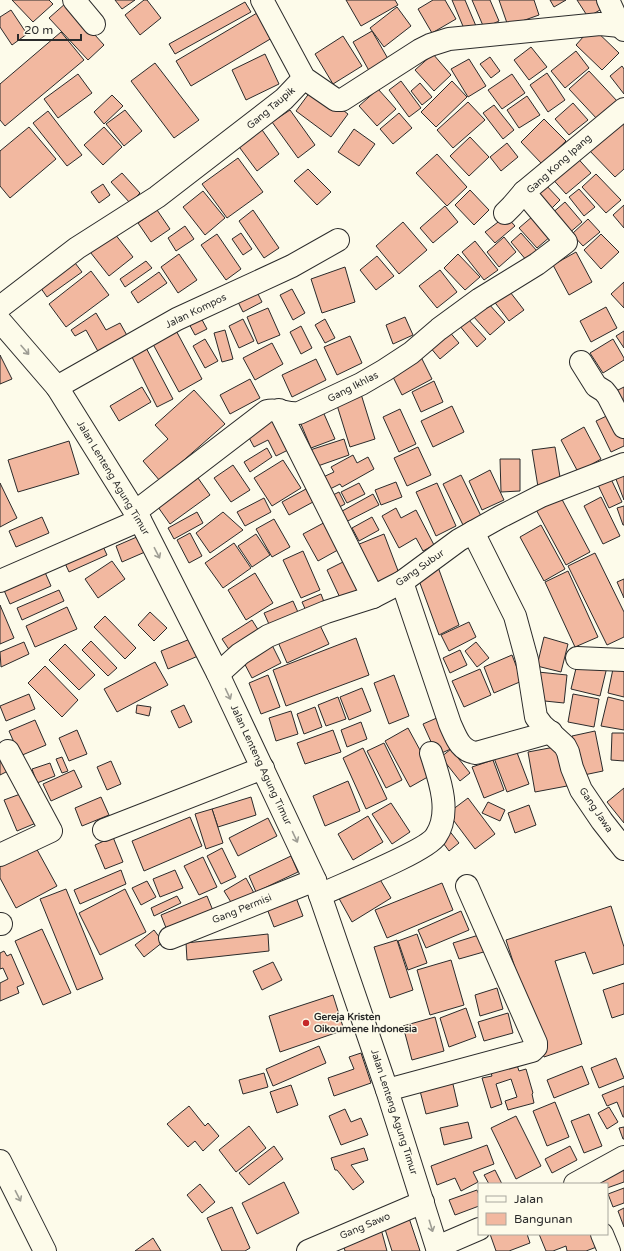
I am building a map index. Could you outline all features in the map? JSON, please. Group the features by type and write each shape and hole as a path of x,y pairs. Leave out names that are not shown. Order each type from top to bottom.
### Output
{"street":[{"path":"74,0 98,21 86,0"},
{"path":"262,0 304,78"},
{"path":"608,0 622,28"},
{"name":"Gang Taupik","path":"0,307 77,248 157,197 284,99 304,78 336,100 342,100 420,50 444,40 600,24 622,28"},
{"name":"Gang Kong Ipang","path":"566,242 524,192 624,109"},
{"path":"505,213 524,192"},
{"name":"Jalan Kompos","path":"57,387 177,319 292,266 338,240"},
{"name":"Gang Ikhlas","path":"0,581 132,520 267,411 279,410 290,414 299,413 373,377 411,353 439,329 480,299 538,264 566,242"},
{"name":"Jalan Lenteng Agung Timur","path":"0,321 57,387 218,674 263,768 317,887 387,1090 438,1249"},
{"path":"581,362 596,386 604,391 608,396 624,426"},
{"path":"279,410 373,597"},
{"name":"Gang Subur","path":"218,674 240,654 268,636 326,612 373,597 402,582 452,545 473,532 541,496 624,464"},
{"name":"Gang Jawa","path":"473,532 515,616 527,660 536,717 542,725 564,746 568,752 572,768 581,790 602,822 624,849"},
{"path":"402,582 450,724 461,746 468,752 476,753 551,732"},
{"path":"577,658 624,660"},
{"path":"0,855 51,830 8,751"},
{"name":"Gang Permisi","path":"170,938 403,857 429,844 436,837 440,829 443,814 443,795 441,784 431,753"},
{"path":"104,830 263,768"},
{"path":"387,1090 532,1051 536,1047 536,1043 467,886"},
{"path":"580,1183 624,1157"},
{"path":"0,1162 45,1251"},
{"name":"Gang Sawo","path":"308,1251 423,1202"},
{"path":"438,1249 478,1229"},
{"path":"602,1235 609,1251"}],"building":[{"path":"12,0 49,0 53,4 33,22"},
{"path":"115,0 135,0 122,9"},
{"path":"144,0 147,0 161,18 140,35 125,15"},
{"path":"346,0 395,0 398,5 361,26"},
{"path":"433,0 445,0 456,19 432,33 418,9"},
{"path":"452,0 465,0 476,26 465,31"},
{"path":"472,0 490,0 499,21 484,28"},
{"path":"499,0 534,0 539,15 508,26"},
{"path":"550,0 566,0 554,7"},
{"path":"577,0 601,0 605,7 588,17"},
{"path":"245,2 251,12 175,54 169,44"},
{"path":"66,3 104,45 88,60 49,18"},
{"path":"397,7 411,26 384,47 370,28"},
{"path":"11,10 27,34 12,45 0,27 0,17"},
{"path":"257,13 272,38 191,86 176,61"},
{"path":"592,27 619,53 602,70 576,45"},
{"path":"372,31 391,64 372,76 353,42"},
{"path":"61,32 84,60 5,126 0,120 0,84"},
{"path":"343,36 362,66 333,84 315,54"},
{"path":"531,47 547,67 529,80 514,60"},
{"path":"576,51 589,68 565,88 551,71"},
{"path":"265,54 279,84 246,100 232,70"},
{"path":"433,54 451,75 434,91 415,70"},
{"path":"490,57 500,71 491,78 480,64"},
{"path":"469,59 486,86 468,97 451,69"},
{"path":"155,63 199,120 174,138 131,81"},
{"path":"622,66 624,69 624,94 610,76"},
{"path":"589,71 618,102 598,120 569,89"},
{"path":"547,73 565,100 548,112 530,85"},
{"path":"78,74 92,93 58,118 44,99"},
{"path":"512,74 525,93 502,109 488,90"},
{"path":"401,81 421,108 409,117 389,90"},
{"path":"452,81 467,97 436,127 421,112"},
{"path":"420,83 432,97 422,105 411,91"},
{"path":"313,88 348,114 331,137 296,111"},
{"path":"378,89 396,109 377,126 359,106"},
{"path":"112,95 123,106 104,124 94,112"},
{"path":"527,96 540,115 519,128 507,110"},
{"path":"468,102 485,120 453,148 437,130"},
{"path":"573,103 588,120 569,135 555,119"},
{"path":"494,105 514,130 503,139 483,113"},
{"path":"125,110 142,131 124,146 106,124"},
{"path":"290,110 315,145 298,158 272,122"},
{"path":"48,111 82,155 67,166 33,123"},
{"path":"399,113 412,128 393,144 380,129"},
{"path":"544,119 566,141 542,164 521,142"},
{"path":"624,123 624,169 615,177 588,149"},
{"path":"29,127 56,159 10,198 0,186 0,151"},
{"path":"104,127 122,147 103,165 84,145"},
{"path":"260,127 279,154 257,171 237,144"},
{"path":"354,129 375,144 359,166 338,152"},
{"path":"470,137 489,157 469,176 450,156"},
{"path":"507,143 518,157 501,171 490,157"},
{"path":"573,153 591,173 566,194 549,175"},
{"path":"437,154 467,187 447,206 416,173"},
{"path":"238,158 263,192 227,218 202,184"},
{"path":"308,169 331,192 317,205 294,181"},
{"path":"122,173 140,193 130,203 111,182"},
{"path":"596,174 621,200 606,213 582,187"},
{"path":"544,183 560,200 550,210 534,192"},
{"path":"103,184 110,195 99,203 91,192"},
{"path":"579,189 595,207 584,216 569,197"},
{"path":"470,190 489,210 474,225 455,205"},
{"path":"203,191 225,218 205,235 183,207"},
{"path":"565,202 582,222 567,235 550,215"},
{"path":"624,205 624,228 613,215"},
{"path":"445,206 458,222 433,243 420,228"},
{"path":"157,210 170,229 151,242 138,223"},
{"path":"253,210 279,248 264,258 239,221"},
{"path":"506,216 515,226 495,243 485,232"},
{"path":"533,216 551,236 537,248 519,228"},
{"path":"588,219 600,232 583,246 572,234"},
{"path":"403,222 427,250 399,274 376,246"},
{"path":"185,226 194,239 176,251 168,238"},
{"path":"111,229 133,257 109,276 87,248"},
{"path":"241,233 252,249 243,255 232,239"},
{"path":"521,233 537,251 527,261 511,242"},
{"path":"217,234 241,269 226,280 201,245"},
{"path":"601,234 619,252 601,269 584,250"},
{"path":"504,237 516,252 499,267 487,252"},
{"path":"475,241 498,270 484,280 462,252"},
{"path":"576,252 592,282 569,295 553,265"},
{"path":"179,254 197,280 178,293 161,267"},
{"path":"458,254 480,277 465,290 444,268"},
{"path":"377,256 394,276 376,290 360,270"},
{"path":"72,259 82,272 47,297 38,284"},
{"path":"146,261 152,268 125,287 120,279"},
{"path":"345,267 355,302 322,313 311,279"},
{"path":"440,270 457,292 437,308 419,286"},
{"path":"91,271 109,295 66,327 49,304"},
{"path":"159,272 167,283 138,303 131,292"},
{"path":"624,282 624,308 611,294"},
{"path":"255,288 262,302 243,312 236,298"},
{"path":"507,288 524,310 509,321 493,300"},
{"path":"292,289 305,313 293,320 280,295"},
{"path":"488,303 505,322 490,335 473,316"},
{"path":"606,307 617,328 591,342 580,321"},
{"path":"268,308 280,335 258,344 247,317"},
{"path":"96,313 106,330 120,323 129,339 100,355 86,330 75,336 71,330"},
{"path":"200,316 207,329 195,335 188,322"},
{"path":"405,317 413,335 393,344 386,325"},
{"path":"467,318 486,339 477,347 459,325"},
{"path":"243,319 254,341 239,348 229,326"},
{"path":"325,319 335,338 325,343 315,325"},
{"path":"172,323 202,379 179,392 148,335"},
{"path":"301,326 312,348 301,354 290,332"},
{"path":"225,330 233,359 222,362 214,333"},
{"path":"448,330 459,343 440,359 429,346"},
{"path":"624,331 624,348 616,336"},
{"path":"350,336 362,363 337,375 324,347"},
{"path":"205,339 218,361 205,368 193,346"},
{"path":"613,339 624,360 603,373 590,353"},
{"path":"143,342 173,399 157,407 128,349"},
{"path":"272,343 283,364 255,380 243,358"},
{"path":"0,355 12,379 0,384"},
{"path":"421,357 432,379 402,395 391,373"},
{"path":"316,359 326,380 292,397 282,375"},
{"path":"250,379 260,398 230,414 220,395"},
{"path":"434,381 443,402 421,412 412,392"},
{"path":"142,387 151,402 119,421 110,406"},
{"path":"624,387 624,408 616,391"},
{"path":"194,390 225,424 160,481 143,461 168,439 155,425"},
{"path":"361,394 375,439 350,447 336,402"},
{"path":"452,406 464,432 433,447 421,421"},
{"path":"321,407 335,439 311,448 298,417"},
{"path":"400,409 416,444 399,452 383,417"},
{"path":"615,412 624,431 624,446 611,452 596,421"},
{"path":"276,419 292,448 276,456 268,440 254,447 247,434"},
{"path":"584,427 601,459 578,472 561,440"},
{"path":"344,439 349,455 315,467 310,450"},
{"path":"69,441 79,474 18,492 8,460"},
{"path":"418,447 431,475 407,486 394,458"},
{"path":"555,447 561,483 538,487 532,450"},
{"path":"267,448 272,457 250,472 244,462"},
{"path":"353,455 357,463 368,457 374,469 342,487 340,484 328,490 321,478 334,472 331,467"},
{"path":"500,459 520,459 520,491 501,492"},
{"path":"283,460 301,488 272,506 254,478"},
{"path":"233,465 250,490 231,502 214,478"},
{"path":"490,470 504,500 482,510 469,481"},
{"path":"624,471 624,500 614,474"},
{"path":"461,475 481,516 463,525 443,484"},
{"path":"198,478 210,495 170,524 158,507"},
{"path":"611,479 622,502 609,508 598,485"},
{"path":"396,482 402,497 381,505 375,490"},
{"path":"0,483 17,518 0,527"},
{"path":"359,483 365,494 347,503 341,492"},
{"path":"437,483 456,526 436,536 416,492"},
{"path":"306,489 313,502 289,515 282,502"},
{"path":"557,490 590,552 566,565 533,504"},
{"path":"339,492 345,504 332,511 325,499"},
{"path":"373,494 379,505 340,525 335,515"},
{"path":"601,497 620,536 603,544 584,506"},
{"path":"264,498 271,512 245,526 237,512"},
{"path":"624,506 624,525 623,525 617,508"},
{"path":"396,508 401,518 416,510 434,545 423,551 416,538 399,548 382,516"},
{"path":"197,512 203,523 174,539 168,528"},
{"path":"223,512 243,530 210,553 196,533"},
{"path":"42,517 49,533 16,547 9,531"},
{"path":"372,517 379,530 359,541 352,528"},
{"path":"274,519 290,547 272,557 256,529"},
{"path":"331,519 345,546 318,561 303,534"},
{"path":"541,525 565,569 544,581 520,537"},
{"path":"190,533 202,556 189,563 177,540"},
{"path":"256,534 270,555 252,567 238,546"},
{"path":"384,534 400,576 370,588 352,547"},
{"path":"139,536 145,552 122,562 116,546"},
{"path":"101,542 107,555 69,572 63,559"},
{"path":"234,543 251,568 223,588 205,563"},
{"path":"303,551 320,590 301,598 283,560"},
{"path":"595,553 624,612 624,637 607,645 568,566"},
{"path":"351,558 367,589 342,602 327,570"},
{"path":"112,561 125,579 98,598 85,579"},
{"path":"438,567 459,625 439,635 417,575"},
{"path":"44,570 51,586 10,604 3,588"},
{"path":"568,571 598,637 575,647 545,582"},
{"path":"255,573 273,603 246,620 228,590"},
{"path":"624,579 624,598 617,582"},
{"path":"59,590 64,601 22,620 17,608"},
{"path":"321,594 326,607 308,615 302,602"},
{"path":"293,601 301,619 272,631 264,613"},
{"path":"0,605 14,638 0,644"},
{"path":"67,607 77,629 35,647 26,626"},
{"path":"150,612 167,628 154,641 138,625"},
{"path":"105,616 136,648 125,659 94,627"},
{"path":"316,617 329,644 287,663 275,635"},
{"path":"252,620 262,636 232,654 222,639"},
{"path":"469,622 476,637 449,651 441,635"},
{"path":"544,637 568,644 561,672 537,666"},
{"path":"356,638 369,675 286,706 273,670"},
{"path":"190,639 198,656 168,669 161,651"},
{"path":"269,639 281,663 252,678 240,655"},
{"path":"91,641 117,668 108,676 82,650"},
{"path":"24,642 29,654 1,667 0,652"},
{"path":"476,642 489,658 477,667 465,651"},
{"path":"65,644 95,675 79,690 49,660"},
{"path":"460,650 467,665 450,673 443,658"},
{"path":"512,655 522,681 494,693 484,667"},
{"path":"578,660 607,667 600,696 571,689"},
{"path":"155,662 168,685 117,712 104,689"},
{"path":"614,664 624,666 624,697 608,693"},
{"path":"45,666 78,700 62,717 28,683"},
{"path":"480,669 491,695 464,707 452,681"},
{"path":"538,672 567,675 564,703 535,700"},
{"path":"268,675 280,707 261,714 249,683"},
{"path":"394,675 409,716 389,724 374,683"},
{"path":"362,688 371,711 349,720 340,697"},
{"path":"29,694 35,709 6,721 0,706"},
{"path":"573,694 599,699 594,727 568,722"},
{"path":"338,697 346,719 326,726 318,705"},
{"path":"608,697 624,701 624,730 601,726"},
{"path":"137,705 151,707 149,716 136,713"},
{"path":"184,705 192,722 179,728 171,711"},
{"path":"315,707 322,727 304,734 297,714"},
{"path":"291,711 298,734 276,741 269,718"},
{"path":"439,717 453,748 437,755 423,724"},
{"path":"35,720 46,745 20,756 9,731"},
{"path":"361,722 367,739 347,747 341,730"},
{"path":"408,728 433,774 410,787 385,741"},
{"path":"77,730 87,754 69,761 59,738"},
{"path":"333,730 341,752 305,764 297,743"},
{"path":"595,731 603,771 579,776 572,736"},
{"path":"612,733 624,733 624,761 611,760"},
{"path":"384,743 402,780 386,788 367,751"},
{"path":"560,746 567,786 535,792 528,752"},
{"path":"363,748 387,799 366,809 343,758"},
{"path":"451,749 470,773 460,781 441,757"},
{"path":"516,750 529,784 507,792 494,758"},
{"path":"0,751 8,771 0,775"},
{"path":"62,757 68,771 62,773 56,759"},
{"path":"493,760 504,790 484,798 472,767"},
{"path":"111,761 121,784 107,790 97,767"},
{"path":"50,763 55,776 37,783 32,769"},
{"path":"74,770 82,787 51,801 43,784"},
{"path":"348,781 360,811 325,826 313,796"},
{"path":"624,788 624,823 607,802"},
{"path":"23,793 36,823 17,831 4,800"},
{"path":"101,797 109,815 82,826 75,808"},
{"path":"251,797 256,815 218,827 212,809"},
{"path":"468,798 495,834 475,849 448,813"},
{"path":"488,802 505,810 500,821 482,813"},
{"path":"391,803 410,832 392,844 372,814"},
{"path":"529,805 536,825 515,833 508,813"},
{"path":"212,809 223,843 206,849 195,814"},
{"path":"368,816 383,842 353,860 338,834"},
{"path":"190,817 202,846 144,871 132,841"},
{"path":"268,818 277,836 238,856 229,838"},
{"path":"448,829 459,843 449,851 438,836"},
{"path":"113,837 123,862 105,869 95,845"},
{"path":"35,846 57,886 16,908 0,878 0,865"},
{"path":"222,848 236,877 221,884 207,856"},
{"path":"291,856 298,872 256,892 249,876"},
{"path":"203,857 217,887 199,895 184,866"},
{"path":"121,870 126,884 80,904 74,890"},
{"path":"175,870 183,888 160,897 153,879"},
{"path":"375,871 391,898 352,922 336,893"},
{"path":"246,878 255,895 234,907 224,891"},
{"path":"147,881 156,897 141,905 132,888"},
{"path":"442,883 453,910 387,938 375,910"},
{"path":"66,889 103,979 77,990 40,899"},
{"path":"125,889 146,932 100,955 79,913"},
{"path":"295,895 303,916 274,927 266,906"},
{"path":"177,896 181,903 154,916 151,908"},
{"path":"207,896 214,913 168,933 161,915"},
{"path":"611,906 624,947 624,964 593,974 585,952 555,961 582,1044 544,1057 506,940"},
{"path":"461,911 469,930 426,948 418,930"},
{"path":"42,929 71,993 43,1005 15,941"},
{"path":"154,930 163,942 144,957 135,945"},
{"path":"268,934 269,951 187,960 186,943"},
{"path":"417,934 427,963 408,970 398,941"},
{"path":"482,934 487,951 459,959 453,943"},
{"path":"397,940 413,990 390,998 374,947"},
{"path":"4,951 7,956 11,954 24,984 17,987 19,993 0,1001 0,983 8,979 3,968 0,969 0,953"},
{"path":"451,960 464,1005 430,1015 417,970"},
{"path":"273,962 282,980 262,990 253,971"},
{"path":"624,983 624,1014 612,1018 603,990"},
{"path":"497,988 503,1009 480,1016 475,995"},
{"name":"Gereja Kristen Oikoumene Indonesia","path":"333,995 344,1030 280,1052 269,1016"},
{"path":"466,1008 476,1037 449,1047 440,1018"},
{"path":"508,1013 513,1033 484,1041 478,1022"},
{"path":"435,1017 444,1051 412,1060 403,1026"},
{"path":"319,1046 326,1063 273,1086 266,1069"},
{"path":"361,1053 371,1083 334,1096 328,1078 354,1069 349,1057"},
{"path":"616,1058 624,1078 599,1088 591,1068"},
{"path":"517,1065 519,1071 526,1069 533,1093 534,1103 508,1110 505,1101 517,1097 511,1079 496,1084 502,1104 491,1108 482,1078 492,1076 491,1073"},
{"path":"582,1066 589,1084 554,1098 547,1080"},
{"path":"264,1073 268,1087 243,1094 239,1080"},
{"path":"452,1080 458,1106 426,1114 419,1087"},
{"path":"291,1085 298,1105 277,1113 270,1092"},
{"path":"624,1086 623,1117 617,1102 607,1106 602,1095"},
{"path":"555,1102 569,1137 547,1146 533,1111"},
{"path":"189,1106 205,1126 208,1123 219,1136 203,1151 195,1141 188,1147 167,1124"},
{"path":"609,1107 618,1122 607,1129 598,1113"},
{"path":"345,1109 351,1122 361,1118 368,1135 341,1145 329,1116"},
{"path":"589,1114 602,1146 584,1153 571,1121"},
{"path":"516,1116 541,1166 516,1179 491,1128"},
{"path":"468,1122 472,1138 444,1145 440,1128"},
{"path":"249,1126 266,1148 236,1172 219,1150"},
{"path":"624,1127 624,1139 623,1139 619,1128"},
{"path":"487,1145 494,1164 473,1172 478,1182 461,1191 455,1178 437,1185 431,1166"},
{"path":"274,1146 283,1159 249,1185 239,1173"},
{"path":"570,1146 577,1160 552,1173 545,1159"},
{"path":"364,1148 368,1160 351,1165 364,1182 353,1190 337,1170 335,1170 331,1158"},
{"path":"624,1164 624,1182 608,1188 608,1183 599,1183"},
{"path":"495,1170 502,1183 488,1183 484,1175"},
{"path":"284,1182 299,1213 257,1234 242,1203"},
{"path":"200,1184 215,1202 202,1213 187,1195"},
{"path":"624,1188 624,1203 613,1207 608,1194"},
{"path":"477,1190 478,1192 478,1206 455,1215 449,1200"},
{"path":"232,1207 250,1248 245,1251 222,1251 207,1218"},
{"path":"624,1208 624,1227 618,1211"},
{"path":"409,1218 420,1251 392,1251 384,1226"},
{"path":"381,1229 387,1251 345,1251 342,1240"},
{"path":"490,1235 527,1235 530,1243 509,1251 496,1251"},
{"path":"539,1235 598,1235 602,1245 586,1251 567,1251 566,1246 553,1251 546,1251"},
{"path":"153,1238 161,1251 135,1251"}],"place":[{"name":"Gereja Kristen Oikoumene Indonesia","path":"306,1023"}]}
